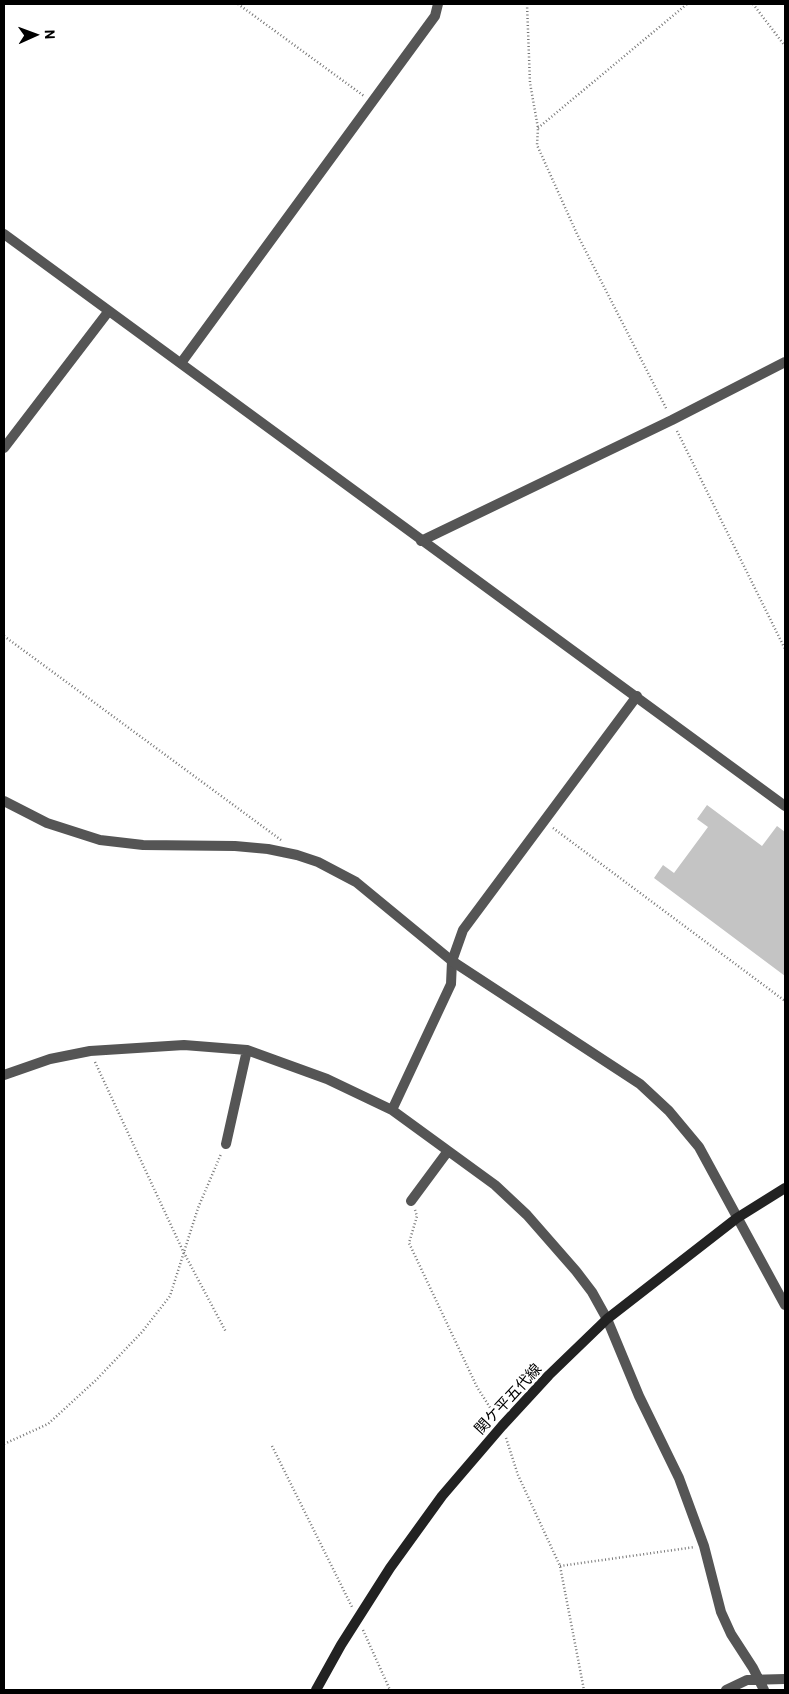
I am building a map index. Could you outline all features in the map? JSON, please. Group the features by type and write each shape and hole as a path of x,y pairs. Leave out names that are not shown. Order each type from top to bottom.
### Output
{"main road":[{"name":"関ケ平五代線","path":"316,1690 357,1618 390,1568 442,1496 509,1418 608,1319 737,1218 785,1188"}],"street":[{"path":"182,363 373,103 435,16 438,4"},
{"path":"4,234 785,806"},
{"path":"4,448 108,312"},
{"path":"421,541 672,420 785,362"},
{"path":"392,1110 451,984 452,961 463,930 637,696"},
{"path":"4,801 47,823 100,840 143,845 235,846 297,855 318,862 356,882 452,961 640,1084 686,1129 699,1147 785,1305"},
{"path":"4,1075 50,1060 90,1051 184,1045 247,1050 328,1079 392,1110 495,1185 527,1215 576,1270 608,1319 639,1396 679,1478 704,1546 721,1612 731,1634 764,1690"},
{"path":"226,1144 247,1050"},
{"path":"411,1201 448,1151"},
{"path":"726,1690 747,1680 759,1679 772,1682 785,1680"}],"path":[{"path":"238,4 373,103"},
{"path":"526,4 530,83 538,128 537,145 559,196 785,648"},
{"path":"538,128 687,4"},
{"path":"753,4 785,46"},
{"path":"4,636 272,831 297,855"},
{"path":"544,822 785,1001"},
{"path":"90,1051 183,1251 226,1332"},
{"path":"4,1444 48,1424 96,1380 142,1332 170,1296 198,1208 226,1144"},
{"path":"272,1446 357,1618 390,1690"},
{"path":"560,1566 704,1546"}],"building":[{"path":"707,805 762,846 777,826 785,832 785,976 654,878 663,865 674,873 708,827 697,819"}]}
